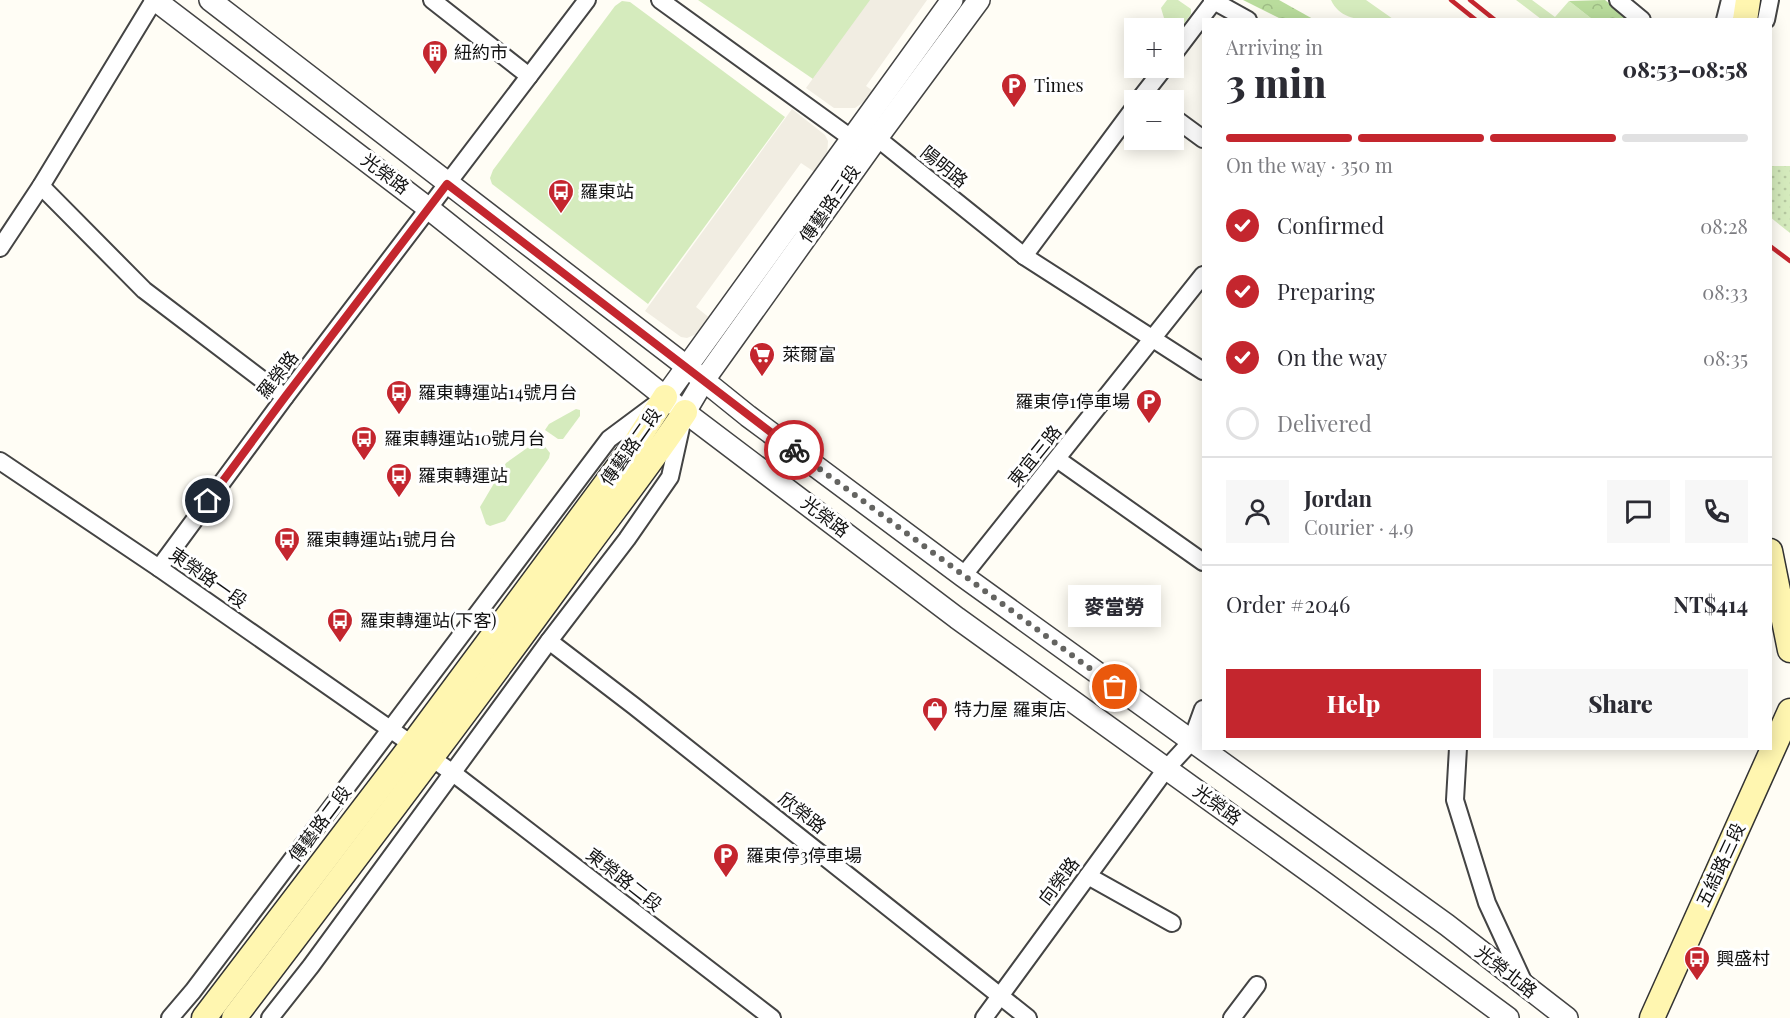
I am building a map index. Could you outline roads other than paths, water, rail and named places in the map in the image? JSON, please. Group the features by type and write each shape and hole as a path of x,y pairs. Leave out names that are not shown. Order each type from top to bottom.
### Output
{"main road":[{"path":"1745,18 1748,0"},
{"name":"傳藝路二段","path":"234,1018 422,752 633,447 665,397"},
{"name":"傳藝路二段","path":"204,1018 422,752 594,536 654,458 684,412"},
{"path":"1772,561 1790,650"},
{"name":"五結路三段","path":"1773,740 1790,711"},
{"name":"五結路三段","path":"1652,1018 1769,750"}],"street":[{"path":"0,248 41,186 154,0"},
{"name":"光榮路","path":"154,0 429,208 684,412 957,618 1508,1018"},
{"name":"光榮路","path":"210,0 758,423 1202,750"},
{"path":"432,0 529,76"},
{"name":"羅榮路","path":"159,568 285,397 587,0"},
{"path":"660,0 851,138 877,138"},
{"name":"傳藝路三段","path":"665,397 952,0"},
{"name":"傳藝路三段","path":"684,412 704,380 877,138 979,0"},
{"path":"1618,0 1640,18"},
{"path":"1726,18 1730,0"},
{"path":"1766,18 1770,0"},
{"path":"1184,41 1213,1 1244,18"},
{"path":"1024,256 1124,125"},
{"path":"1184,125 1202,138"},
{"name":"陽明路","path":"877,138 1024,256 1202,370"},
{"path":"41,186 144,290 285,397"},
{"name":"東宜三路","path":"963,576 1202,276"},
{"name":"傳藝路二段","path":"170,1018 193,991 609,439 665,397"},
{"name":"傳藝路二段","path":"270,1018 627,539 670,477 684,412"},
{"path":"1057,459 1202,561"},
{"name":"東榮路一段","path":"0,461 159,568 422,752"},
{"name":"欣榮路","path":"549,641 1028,1018"},
{"path":"1191,742 1202,712"},
{"name":"向榮路","path":"984,1018 1166,768 1191,742"},
{"name":"光榮路","path":"1202,750 1447,925"},
{"path":"1458,750 1455,800 1487,903 1525,987"},
{"name":"東榮路二段","path":"422,752 453,773 772,1018"},
{"path":"1088,876 1172,923"},
{"name":"光榮北路","path":"1447,925 1567,1018"},
{"path":"1232,1018 1257,985"}],"railway":[{"path":"1451,0 1474,18"},
{"path":"1470,0 1492,18"},
{"path":"1772,248 1790,261"}],"place":[{"name":"紐約市","path":"435,76"},
{"name":"Times","path":"1014,109"},
{"name":"羅東站","path":"561,215"},
{"name":"萊爾富","path":"762,378"},
{"name":"羅東轉運站14號月台","path":"399,416"},
{"name":"羅東停1停車場","path":"1149,425"},
{"name":"羅東轉運站10號月台","path":"364,462"},
{"name":"羅東轉運站","path":"399,499"},
{"name":"羅東轉運站1號月台","path":"287,563"},
{"name":"羅東轉運站(下客)","path":"340,644"},
{"name":"麥當勞","path":"1115,687"},
{"name":"特力屋 羅東店","path":"935,733"},
{"name":"羅東停3停車場","path":"726,879"},
{"name":"興盛村","path":"1697,982"}]}
